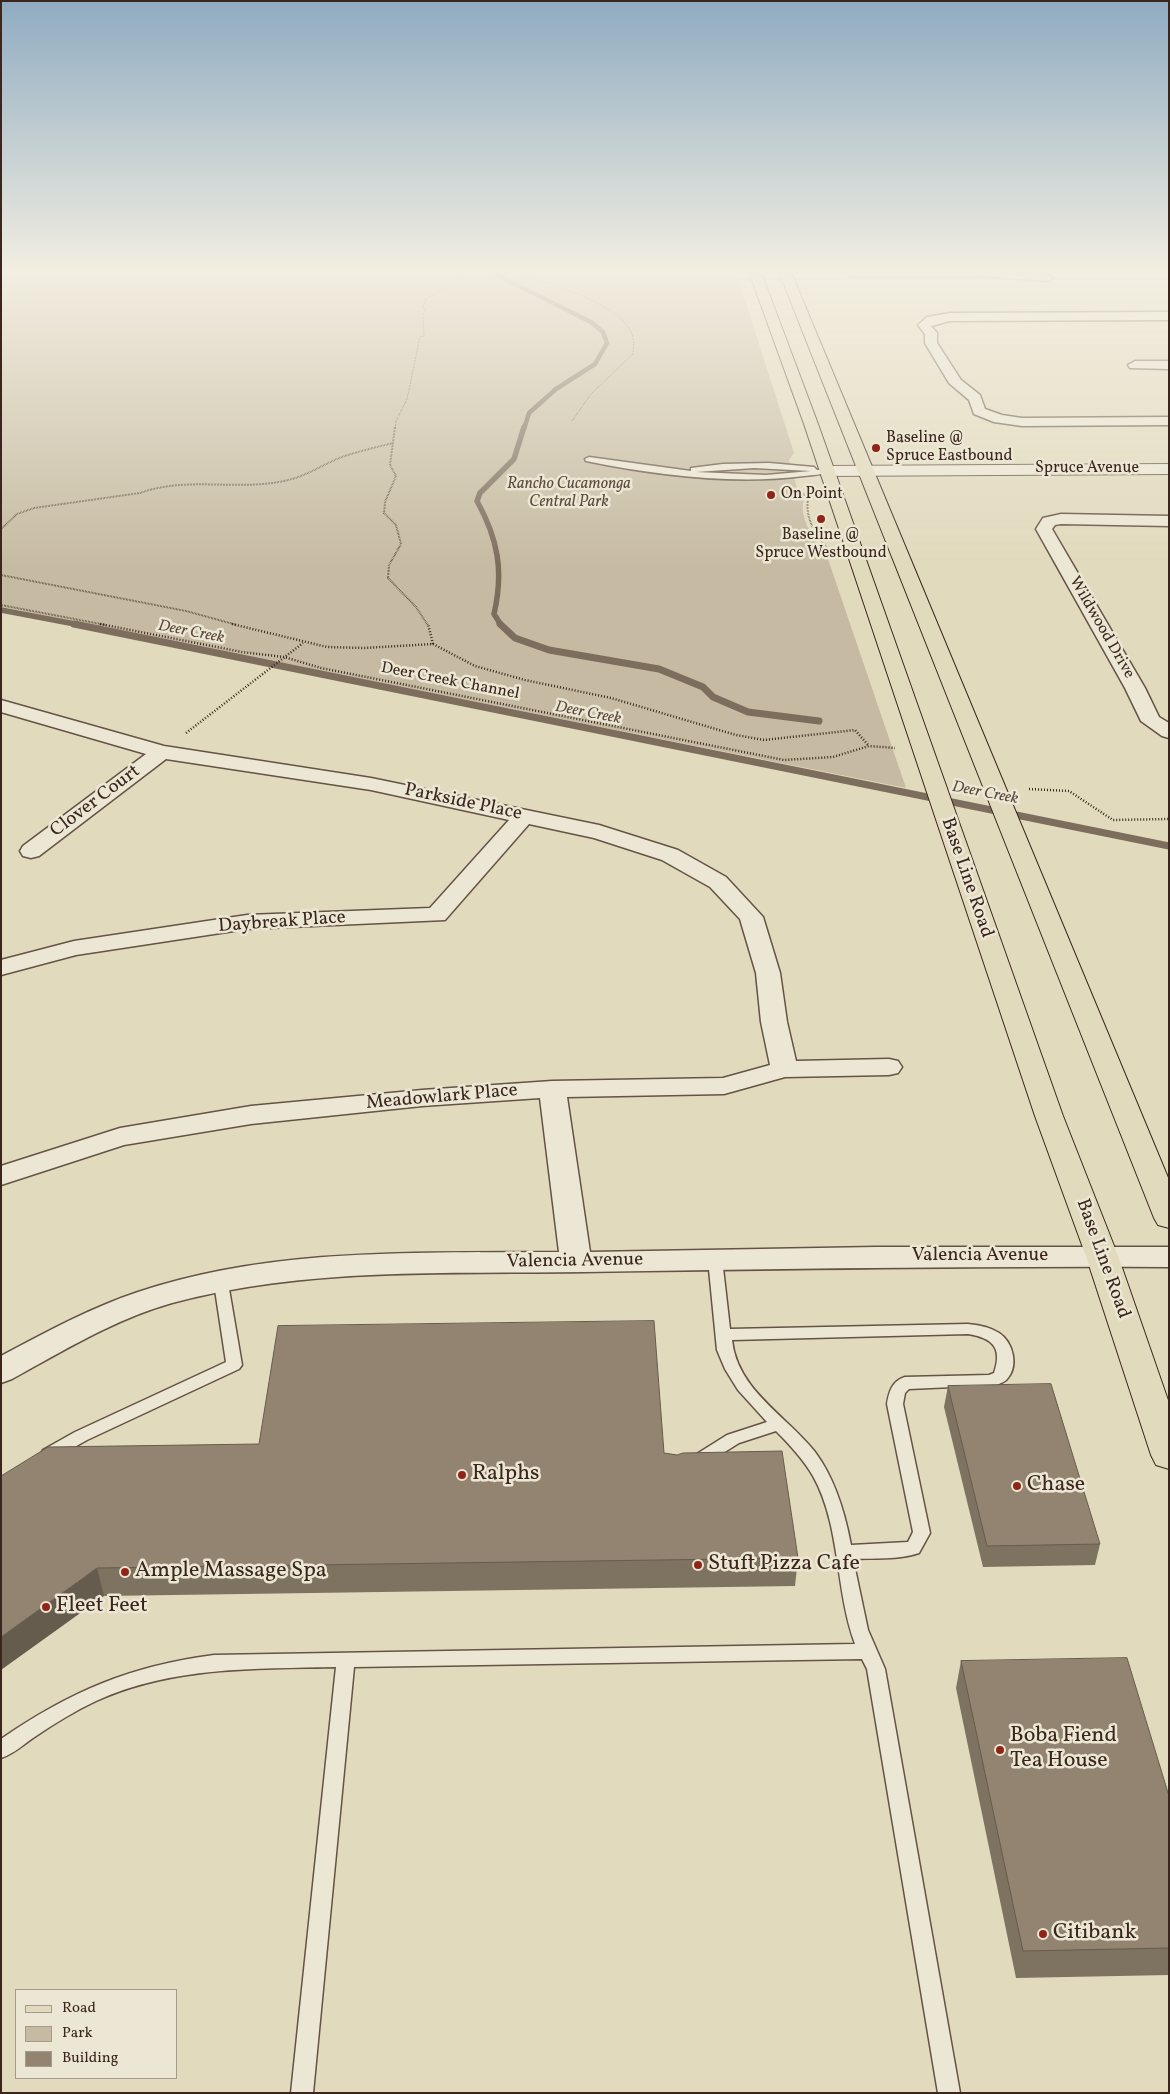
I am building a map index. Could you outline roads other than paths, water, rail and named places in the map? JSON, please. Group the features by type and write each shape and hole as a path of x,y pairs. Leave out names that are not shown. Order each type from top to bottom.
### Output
{"main road":[{"name":"Base Line Road","path":"790,370 1049,1116 1102,1256 1169,1455"},
{"path":"824,370 1007,815 1169,1218"}],"street":[{"path":"948,370 956,383 975,398 979,411 999,419 1022,422 1169,421"},
{"name":"Spruce Avenue","path":"826,471 1169,469"},
{"name":"Wildwood Drive","path":"1168,732 1151,721 1135,688 1044,529 1049,521 1060,519 1169,520"},
{"name":"Parkside Place","path":"1,706 24,711 162,752 371,784 599,832 670,855 718,882 751,917 768,972 774,1022 784,1069"},
{"name":"Clover Court","path":"31,851 162,752"},
{"name":"Daybreak Place","path":"1,968 74,948 247,922 437,914 523,817"},
{"name":"Meadowlark Place","path":"1,1176 120,1137 251,1115 422,1098 552,1089 724,1086 784,1069 889,1067"},
{"path":"552,1089 576,1262"},
{"name":"Valencia Avenue","path":"1,1371 94,1320 173,1292 275,1273 407,1265 715,1259 1169,1257"}],"lane":[{"path":"589,459 714,477 797,476 826,471"},
{"path":"715,1259 725,1350 734,1376 742,1388 805,1450 822,1477 834,1509 855,1619 876,1669 949,2093"},
{"path":"33,1463 81,1436 234,1365 221,1283"},
{"path":"723,1335 968,1329 986,1331 1000,1341 1006,1355 1006,1364 1002,1376 991,1381 905,1383 897,1391 895,1404 922,1533 913,1548 895,1551 843,1552"},
{"path":"684,1469 733,1439 780,1424"},
{"path":"1,1750 45,1719 89,1694 159,1670 223,1662 867,1651"},
{"path":"302,2093 346,1660"}],"waterway":[{"path":"524,429 529,413 556,389 586,370"},
{"path":"501,625 494,614 499,584 497,556 490,529 477,501 480,493 514,459 524,427"},
{"name":"Deer Creek","path":"1,610 80,625"},
{"name":"Deer Creek","path":"74,624 1169,846"},
{"path":"501,625 515,638 549,650 659,669 703,687 713,697 748,712 819,721"}],"place":[{"name":"Baseline @ Spruce Eastbound","path":"876,448"},
{"name":"On Point","path":"771,495"},
{"name":"Baseline @ Spruce Westbound","path":"821,519"},
{"name":"Ralphs","path":"462,1475"},
{"name":"Chase","path":"1017,1486"},
{"name":"Stuft Pizza Cafe","path":"698,1565"},
{"name":"Ample Massage Spa","path":"125,1572"},
{"name":"Fleet Feet","path":"46,1607"},
{"name":"Boba Fiend Tea House","path":"1000,1750"},
{"name":"Citibank","path":"1043,1934"}],"park label":[{"name":"Rancho Cucamonga Central Park","path":"569,494"}]}
